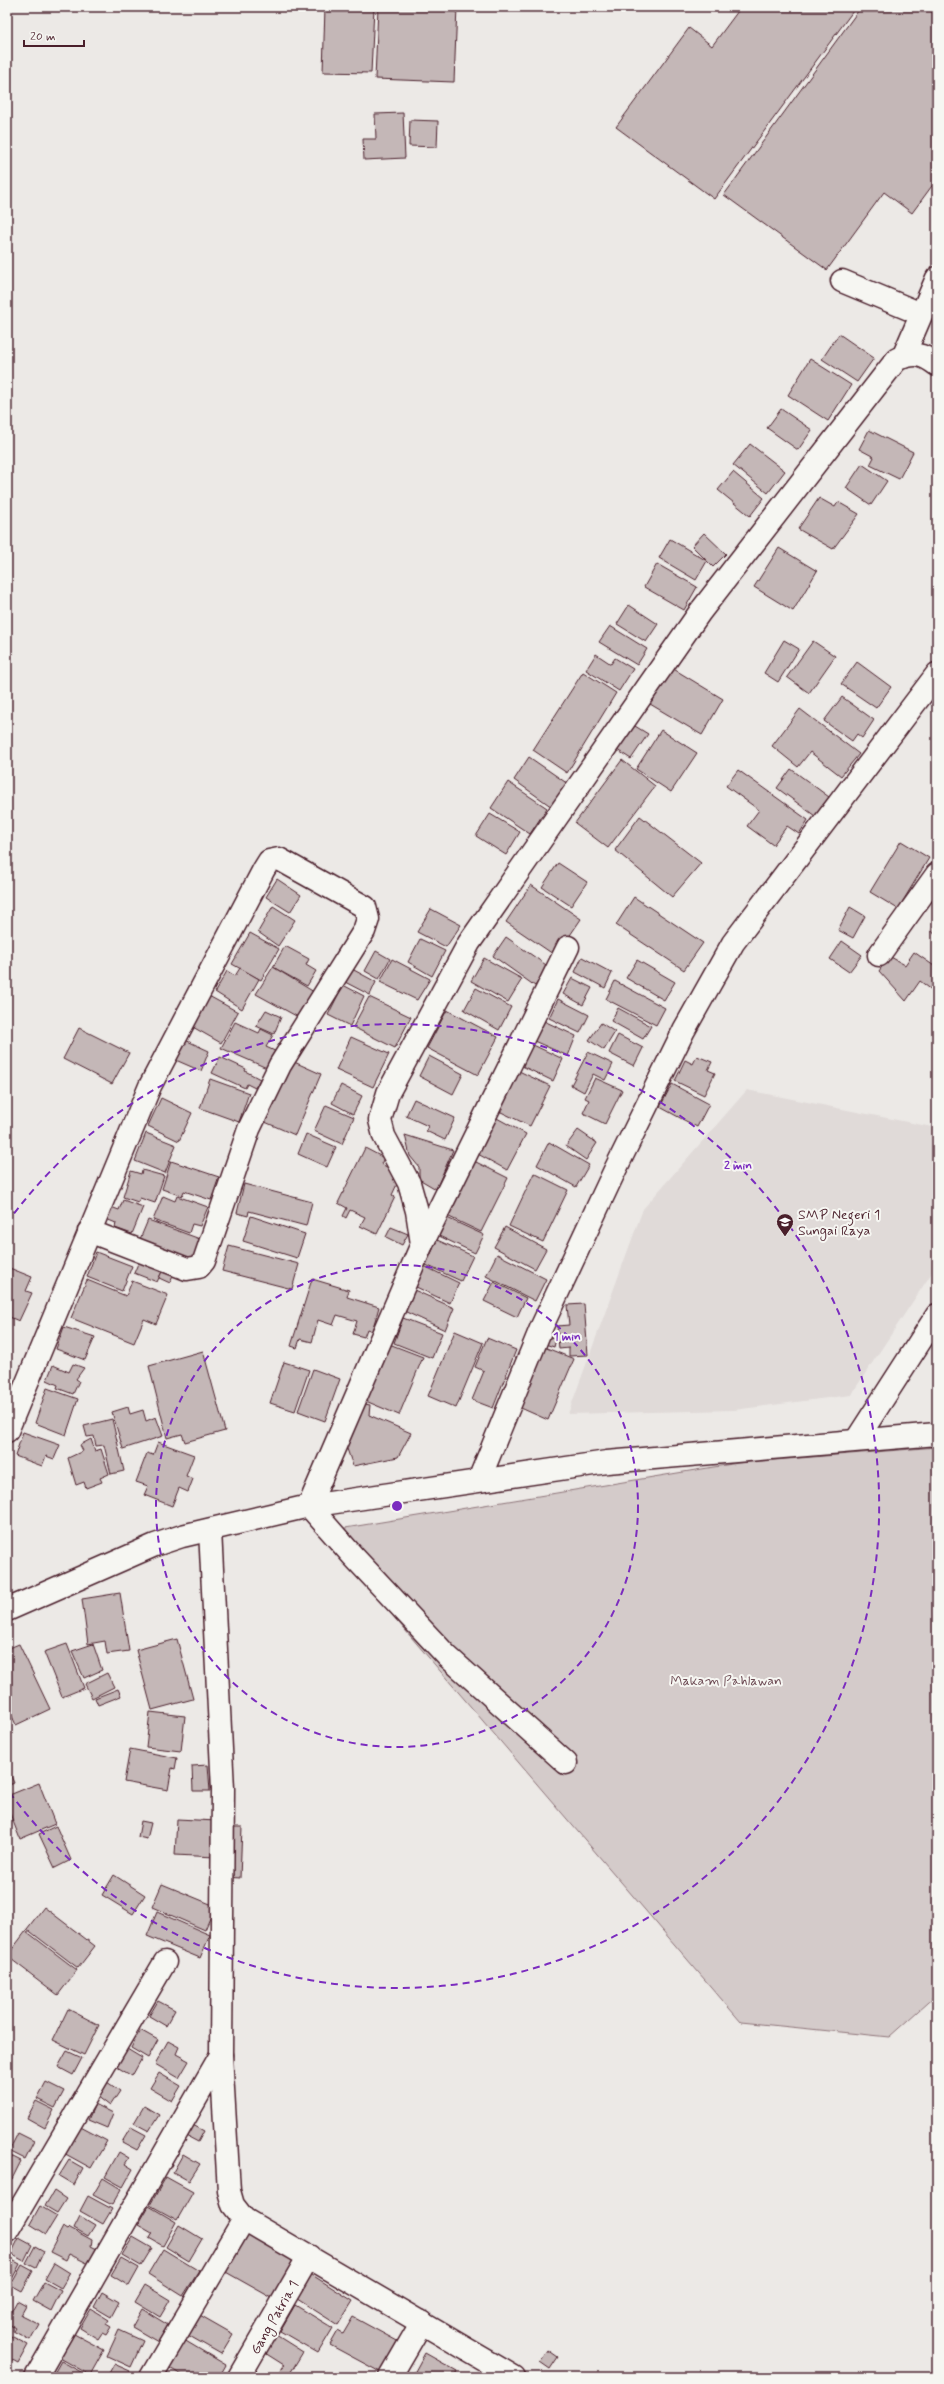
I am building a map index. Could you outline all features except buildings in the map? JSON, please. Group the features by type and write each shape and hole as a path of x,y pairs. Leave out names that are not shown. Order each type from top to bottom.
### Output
{"street":[{"path":"903,357 937,278"},
{"path":"842,282 921,314"},
{"path":"422,1244 418,1211 409,1183 384,1136 380,1120 388,1093 461,956 700,612 884,374 897,359 913,354 924,357 937,366"},
{"path":"480,1480 542,1326 615,1170 691,1016 733,943 937,674"},
{"path":"7,1431 89,1231 150,1086 252,890 269,861 278,859 365,907 368,918 364,931 280,1065 249,1129 204,1261 199,1267 187,1268 89,1231"},
{"path":"879,955 937,874"},
{"path":"309,1506 422,1244 568,947"},
{"path":"857,1439 937,1316"},
{"path":"7,1610 154,1545 182,1536 309,1506 606,1462 857,1439 937,1434"},
{"path":"309,1506 353,1556 447,1656 566,1764"},
{"path":"210,1530 223,1789 221,2055 229,2191 233,2205 244,2219 514,2377"},
{"path":"7,2231 165,1962"},
{"path":"36,2377 221,2055"},
{"path":"151,2377 244,2219"},
{"name":"Gang Patria 1","path":"239,2377 309,2256"},
{"path":"390,2377 422,2322"}],"shaded area":[{"name":"SMP Negeri 1 Sungai Raya","path":"747,1090 937,1128 937,1265 851,1395 734,1410 568,1414 643,1209"}],"green space":[{"name":"Makam Pahlawan","path":"937,1447 937,1994 889,2037 741,2022 321,1532 738,1463"}],"place":[{"name":"SMP Negeri 1 Sungai Raya","path":"785,1237"}]}
